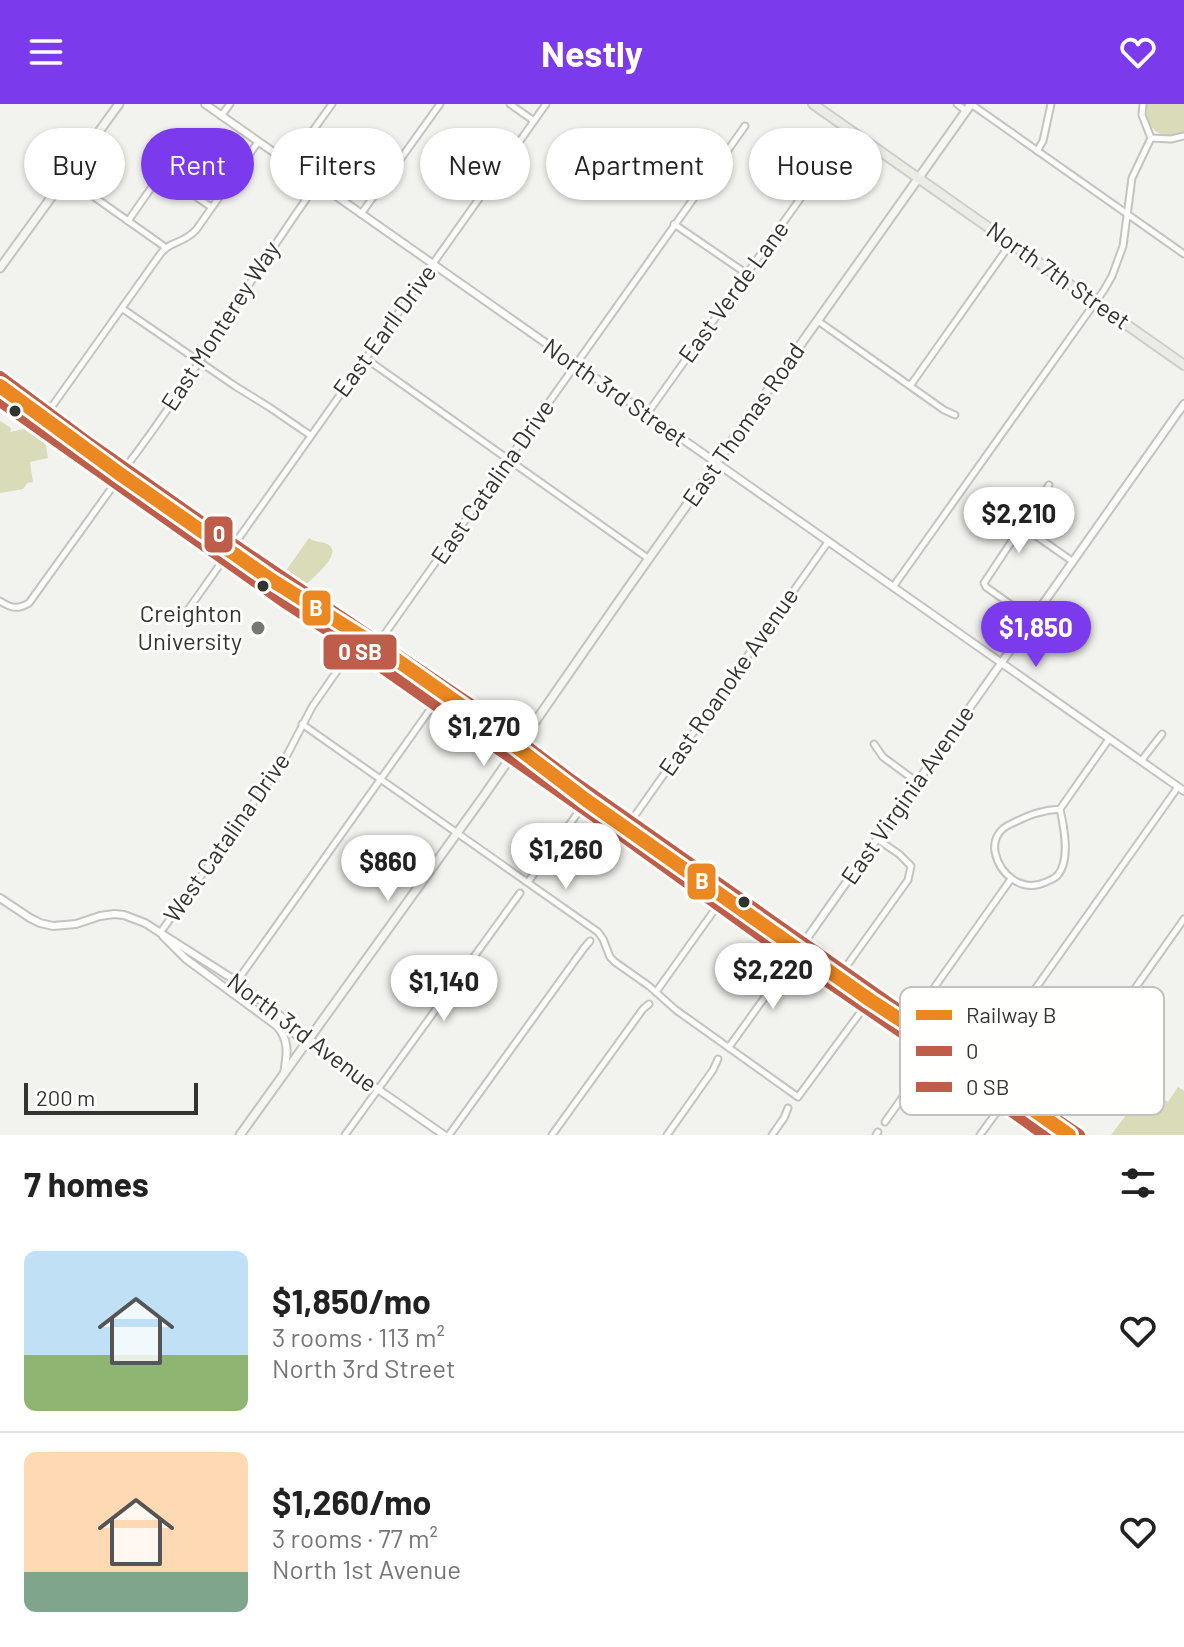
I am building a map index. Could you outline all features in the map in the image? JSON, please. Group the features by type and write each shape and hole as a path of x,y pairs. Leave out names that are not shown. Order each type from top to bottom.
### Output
{"main road":[{"path":"101,128 119,104"},
{"name":"North 7th Street","path":"813,104 846,128"},
{"name":"East Thomas Road","path":"240,1135 970,106"},
{"name":"North 7th Street","path":"882,152 1184,365"},
{"path":"0,268 49,200"},
{"path":"0,377 125,468 379,642 631,821 900,1031"},
{"path":"0,401 718,905 798,950 843,971 900,1011"},
{"path":"326,629 336,630 358,645 379,642"},
{"path":"268,1018 308,1040"},
{"path":"1017,1115 1045,1135"},
{"path":"1050,1115 1079,1135"}],"street":[{"name":"North 3rd Street","path":"205,104 270,151"},
{"path":"221,116 230,104"},
{"path":"315,128 332,104"},
{"path":"360,214 440,104"},
{"path":"510,104 534,121"},
{"name":"East Earll Drive","path":"185,614 546,104"},
{"path":"957,104 970,106 1183,253"},
{"path":"1037,151 1043,141 1051,104"},
{"path":"893,587 1096,303 1112,276 1121,254 1132,178 1151,138 1142,115 1143,104"},
{"name":"East Catalina Drive","path":"379,642 745,126"},
{"path":"1151,138 1184,136"},
{"path":"48,412 165,247 190,237 258,142"},
{"path":"128,221 162,177 169,178 212,208"},
{"path":"98,200 165,247"},
{"name":"East Monterey Way","path":"125,468 200,363 305,200"},
{"name":"North 3rd Street","path":"340,200 1181,789"},
{"name":"East Verde Lane","path":"646,415 799,200"},
{"path":"674,224 747,274"},
{"path":"910,386 1011,243"},
{"path":"123,309 310,435"},
{"path":"818,321 955,415"},
{"path":"365,358 649,559"},
{"name":"East Virginia Avenue","path":"798,950 1184,404"},
{"path":"0,601 9,607 21,608 29,603 116,482"},
{"path":"1031,619 984,583 1049,485"},
{"path":"1022,526 1072,561"},
{"name":"East Roanoke Avenue","path":"631,821 828,542"},
{"path":"343,640 348,648 344,661"},
{"path":"344,661 364,654"},
{"name":"West Catalina Drive","path":"160,933 285,759 312,707 344,661"},
{"path":"230,991 434,704"},
{"path":"302,724 598,932 610,957 671,1007 798,1097 865,1006"},
{"path":"1141,761 1162,734"},
{"path":"1060,809 1043,810 1006,826 997,834 994,846 997,860 1011,879 1032,885 1057,876 1063,863 1065,844 1060,809 1109,739"},
{"path":"874,744 883,757 917,782"},
{"path":"1038,987 1181,789"},
{"path":"528,882 582,807"},
{"path":"843,971 910,874 911,866 906,860 877,839"},
{"path":"935,987 1011,879"},
{"path":"345,1135 520,893"},
{"name":"North 3rd Avenue","path":"0,898 46,925 64,926 100,916 124,915 145,923 236,981 308,1040 446,1135"},
{"path":"656,992 718,905"},
{"path":"1136,987 1184,919"},
{"name":"North 3rd Avenue","path":"160,933 186,959 277,1026 286,1038 284,1074"},
{"path":"446,1135 590,941"},
{"path":"729,1047 798,950"},
{"path":"552,1135 649,1004"},
{"path":"667,1135 718,1059"},
{"path":"885,1122 900,1101"},
{"path":"772,1135 788,1108"},
{"path":"980,1135 994,1115"}],"green space":[{"path":"1146,104 1184,104 1184,134 1168,136 1156,131 1148,120"},
{"path":"0,421 11,428 10,432 29,428 45,440 48,458 30,462 33,482 27,483 23,489 0,493"},
{"path":"309,538 327,544 332,548 332,553 326,565 306,585 287,569"},
{"path":"1178,1087 1184,1091 1184,1135 1111,1135 1126,1115 1164,1115 1164,1099 1168,1102"}],"rail line":[{"name":"B","path":"0,386 270,579 377,646 472,713 586,800 900,1020"},
{"name":"B","path":"1041,1115 1069,1135"}],"transit line":[{"name":"0","path":"0,377 221,536 477,709 571,780 900,1011"},
{"path":"0,401 900,1031"},
{"path":"1017,1115 1045,1135"},
{"name":"0","path":"1049,1115 1079,1135"}],"place":[{"name":"Creighton University","path":"258,628"}]}
